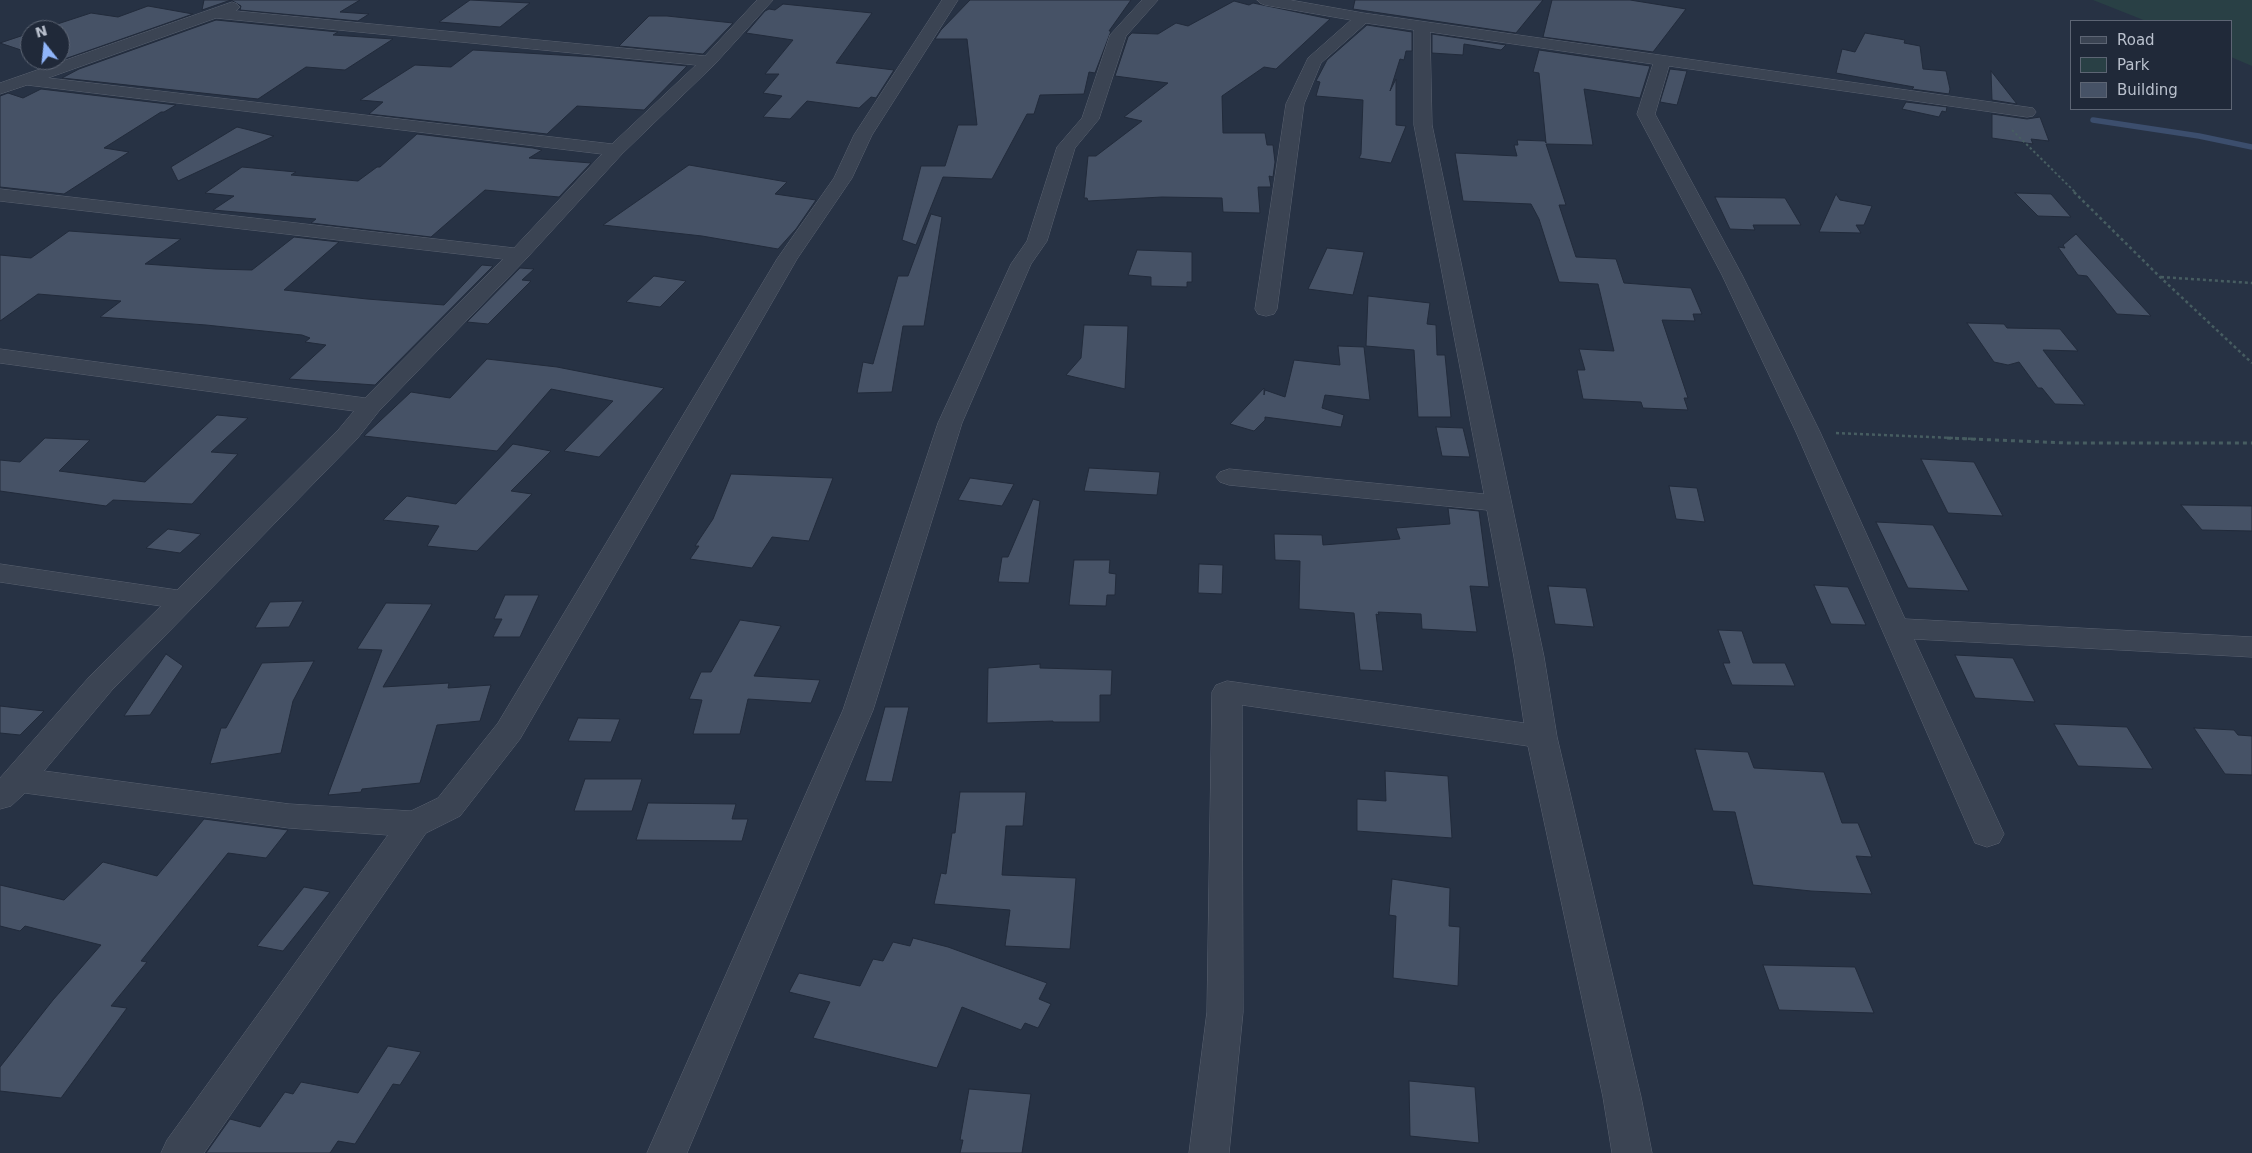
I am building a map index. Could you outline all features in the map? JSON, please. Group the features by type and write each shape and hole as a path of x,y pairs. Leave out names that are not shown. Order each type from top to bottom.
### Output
{"street":[{"path":"0,89 251,0"},
{"path":"9,788 101,683 348,434 371,406 519,255 616,150 709,61 765,0"},
{"path":"181,1153 414,824 449,806 509,731 782,267 843,178 863,135 950,0"},
{"path":"667,1153 858,710 950,423 1021,264 1037,241 1066,147 1090,119 1118,35 1150,0"},
{"path":"1266,0 1363,18 2027,112"},
{"path":"214,13 709,61"},
{"path":"1266,309 1295,104 1314,61 1363,18"},
{"path":"1422,26 1423,125 1529,656 1542,737 1622,1097 1632,1153"},
{"path":"1662,61 1646,114 1732,275 1808,432 1897,628 1987,834"},
{"path":"26,80 616,150"},
{"path":"0,195 519,255"},
{"path":"0,356 371,406"},
{"path":"1228,477 1499,503"},
{"path":"0,573 184,600"},
{"path":"1897,628 2252,647"},
{"path":"1209,1153 1225,1012 1227,692 1542,737"},
{"path":"9,788 289,816 414,824"}],"path":[{"path":"1988,106 2160,277 2252,363"},
{"path":"2160,277 2252,283"},
{"path":"1808,432 2066,443 2252,443"}],"green space":[{"path":"2093,0 2252,0 2252,66 2232,57 2232,20 2143,20"}],"building":[{"path":"204,0 231,0 202,10"},
{"path":"231,0 360,0 340,12 369,14 358,21 240,10 241,6"},
{"path":"470,0 530,3 500,27 439,22"},
{"path":"970,0 1131,0 1109,31 1111,31 1095,73 1089,72 1084,94 1040,95 1034,114 1027,114 992,179 943,177 916,245 902,240 921,166 945,166 958,125 977,125 967,39 935,39 941,30"},
{"path":"1355,0 1543,0 1516,33 1353,9"},
{"path":"1552,0 1630,0 1686,9 1653,52 1543,37"},
{"path":"1234,1 1249,5 1253,3 1330,19 1276,69 1264,67 1222,96 1223,133 1265,133 1267,145 1273,145 1275,162 1273,177 1269,176 1271,187 1258,187 1260,213 1223,212 1222,198 1162,197 1088,201 1087,198 1084,198 1088,156 1096,156 1142,121 1124,117 1168,83 1115,76 1128,37 1132,33 1158,34 1176,23 1188,26"},
{"path":"783,4 872,13 836,63 894,70 876,98 871,97 859,108 807,101 790,119 763,117 782,96 763,93 779,74 765,74 793,40 746,33 765,11 769,9 775,10"},
{"path":"148,6 193,14 70,57 70,20 91,13 118,17"},
{"path":"649,16 733,23 703,54 619,46"},
{"path":"216,20 338,32 333,35 393,39 345,70 306,67 258,99 62,78 79,69"},
{"path":"1367,25 1412,32 1412,51 1406,51 1404,60 1400,59 1390,91 1396,79 1396,125 1406,126 1391,163 1359,158 1361,154 1363,100 1316,96 1320,82 1316,81 1327,60"},
{"path":"1865,33 1905,40 1904,43 1920,46 1923,69 1946,71 1950,89 1949,94 1912,89 1914,87 1836,73 1842,49 1855,52"},
{"path":"1432,34 1506,45 1501,50 1464,44 1463,55 1432,53"},
{"path":"20,36 20,50 0,43"},
{"path":"473,50 594,57 687,66 644,110 577,106 547,134 369,114 383,102 360,100 415,65 451,67"},
{"path":"1539,50 1650,66 1640,98 1584,89 1593,145 1546,144 1566,205 1559,205 1576,257 1616,259 1624,283 1691,288 1702,314 1693,314 1695,321 1662,320 1688,398 1684,398 1688,410 1643,408 1641,402 1583,399 1577,370 1585,370 1579,349 1614,351 1598,284 1559,282 1539,219 1531,204 1463,201 1455,153 1517,156 1514,145 1518,145 1517,140 1545,141 1546,143 1539,73 1533,72"},
{"path":"1670,69 1687,71 1677,105 1660,102"},
{"path":"1991,71 2017,104 1992,100"},
{"path":"41,89 176,105 161,112 104,148 129,152 64,194 0,187 0,96 8,93 23,98"},
{"path":"1906,102 1947,107 1946,112 1942,111 1939,117 1902,109"},
{"path":"1992,114 2027,119 2040,117 2049,141 2031,139 2033,144 1992,138"},
{"path":"237,127 274,136 178,181 171,167"},
{"path":"417,134 542,150 529,158 591,163 559,197 485,190 431,237 311,223 316,219 213,210 234,196 205,193 242,167 296,172 291,175 358,181 377,167 380,167"},
{"path":"689,165 787,182 775,194 816,200 796,229 778,249 702,236 603,225"},
{"path":"2015,193 2051,194 2071,217 2038,216"},
{"path":"1836,194 1840,200 1872,206 1864,225 1856,225 1861,233 1819,232"},
{"path":"1715,197 1785,198 1801,225 1753,225 1755,230 1730,229"},
{"path":"931,214 942,217 924,326 903,326 892,392 857,393 863,362 873,364 898,276 908,276"},
{"path":"69,231 181,239 145,264 215,269 252,270 294,237 339,242 284,290 367,299 444,305 482,265 493,266 375,385 289,379 326,345 305,342 310,338 302,335 100,317 121,301 38,294 0,321 0,255 31,258"},
{"path":"2076,234 2151,316 2117,314 2087,276 2078,275 2058,247 2065,248 2063,245"},
{"path":"1327,248 1364,252 1353,295 1308,289"},
{"path":"1137,250 1192,252 1192,282 1187,282 1187,287 1151,286 1151,277 1128,275"},
{"path":"520,268 534,269 522,280 531,281 488,324 467,322"},
{"path":"654,276 686,281 660,307 626,302"},
{"path":"1368,296 1430,303 1427,324 1436,325 1437,355 1445,355 1451,417 1418,417 1414,350 1366,346"},
{"path":"1967,323 2004,324 2007,328 2060,329 2078,351 2043,350 2085,405 2055,404 2042,388 2038,388 2019,362 2008,365 1994,362"},
{"path":"1084,325 1128,326 1125,389 1066,375 1081,358"},
{"path":"1338,346 1364,347 1370,400 1325,395 1322,408 1344,415 1341,427 1265,417 1265,420 1254,431 1230,424 1264,388 1264,395 1265,390 1285,397 1294,360 1340,365"},
{"path":"487,359 557,367 664,388 599,457 564,451 613,401 551,389 497,451 364,436 411,392 450,398"},
{"path":"217,415 248,418 211,452 238,454 192,504 113,500 106,506 0,491 0,460 20,462 45,438 90,440 59,471 145,482"},
{"path":"1436,427 1463,428 1470,457 1442,456"},
{"path":"513,444 551,451 511,491 532,494 477,551 427,546 439,526 383,520 407,496 456,504"},
{"path":"1921,459 1974,462 2003,516 1948,513"},
{"path":"1089,468 1160,472 1157,495 1084,491"},
{"path":"731,474 833,478 809,541 772,537 752,568 690,559 699,546 695,546 713,519"},
{"path":"970,478 1014,484 1002,506 958,500"},
{"path":"1669,486 1697,488 1705,522 1676,519"},
{"path":"1033,499 1040,501 1029,583 998,582 1002,557 1008,557"},
{"path":"2181,505 2252,506 2252,531 2202,530"},
{"path":"1448,508 1479,511 1489,587 1470,586 1477,632 1422,629 1421,614 1378,612 1379,615 1376,614 1383,671 1360,670 1354,613 1299,609 1300,561 1275,560 1274,534 1322,535 1323,545 1400,539 1396,528 1450,524"},
{"path":"1876,522 1933,525 1969,591 1908,588"},
{"path":"168,529 201,534 180,553 146,548"},
{"path":"1074,560 1110,560 1109,573 1116,574 1115,595 1107,595 1106,606 1069,605"},
{"path":"1199,564 1223,565 1222,594 1198,593"},
{"path":"1814,585 1848,587 1866,625 1831,624"},
{"path":"1548,586 1586,588 1594,627 1555,624"},
{"path":"505,595 539,595 520,637 493,637 502,619 494,619"},
{"path":"303,601 289,627 255,628 270,602"},
{"path":"386,603 432,604 383,687 449,683 448,688 491,685 480,721 437,725 420,783 362,789 361,792 328,795 382,650 357,649"},
{"path":"740,620 781,626 754,676 820,680 811,703 748,699 740,734 693,734 702,700 689,699 701,672 711,672"},
{"path":"1718,630 1742,631 1753,663 1785,663 1795,686 1732,685 1723,663 1730,663"},
{"path":"166,654 183,666 150,715 124,716"},
{"path":"1955,655 2013,658 2035,702 1975,698"},
{"path":"314,661 293,701 281,753 210,764 221,728 226,728 262,663"},
{"path":"1040,664 1040,668 1112,670 1111,695 1100,695 1100,722 987,723 988,668"},
{"path":"0,706 44,711 20,735 0,733"},
{"path":"885,707 909,707 892,782 865,781"},
{"path":"578,718 620,719 611,742 568,741"},
{"path":"2054,724 2127,727 2153,769 2078,766"},
{"path":"2194,728 2234,730 2238,735 2252,736 2252,775 2225,774"},
{"path":"1695,749 1748,752 1754,768 1824,772 1842,823 1858,823 1872,857 1856,856 1872,894 1811,891 1753,885 1735,812 1713,811"},
{"path":"1385,771 1448,776 1452,838 1357,831 1357,799 1386,801"},
{"path":"585,779 642,779 632,811 574,811"},
{"path":"960,792 1026,792 1023,826 1006,826 1002,875 1076,878 1070,949 1005,946 1010,910 934,904 941,873 946,874 952,833 955,833"},
{"path":"648,803 736,804 732,819 748,819 742,841 636,840"},
{"path":"204,819 288,830 266,858 228,853 141,961 147,962 111,1006 127,1008 61,1098 0,1091 0,1067 53,1000 101,945 25,926 20,931 0,926 0,885 64,900 103,862 157,876"},
{"path":"1392,879 1450,888 1449,926 1460,927 1458,986 1393,978 1396,916 1389,915"},
{"path":"304,887 330,892 283,951 257,946"},
{"path":"913,938 948,947 1047,983 1039,999 1051,1004 1038,1028 1025,1023 1021,1030 962,1007 937,1068 813,1038 830,1002 789,992 799,973 860,986 873,959 883,961 893,942 910,946"},
{"path":"1763,965 1855,967 1874,1013 1779,1010"},
{"path":"388,1046 421,1052 400,1085 393,1084 355,1144 338,1141 330,1153 206,1153 230,1119 260,1127 285,1092 293,1094 301,1082 358,1093"},
{"path":"1409,1081 1475,1087 1479,1143 1410,1136"},
{"path":"969,1089 1031,1094 1022,1153 960,1153 963,1140 960,1140"}],"waterway":[{"path":"2093,120 2199,136 2252,147"}]}
